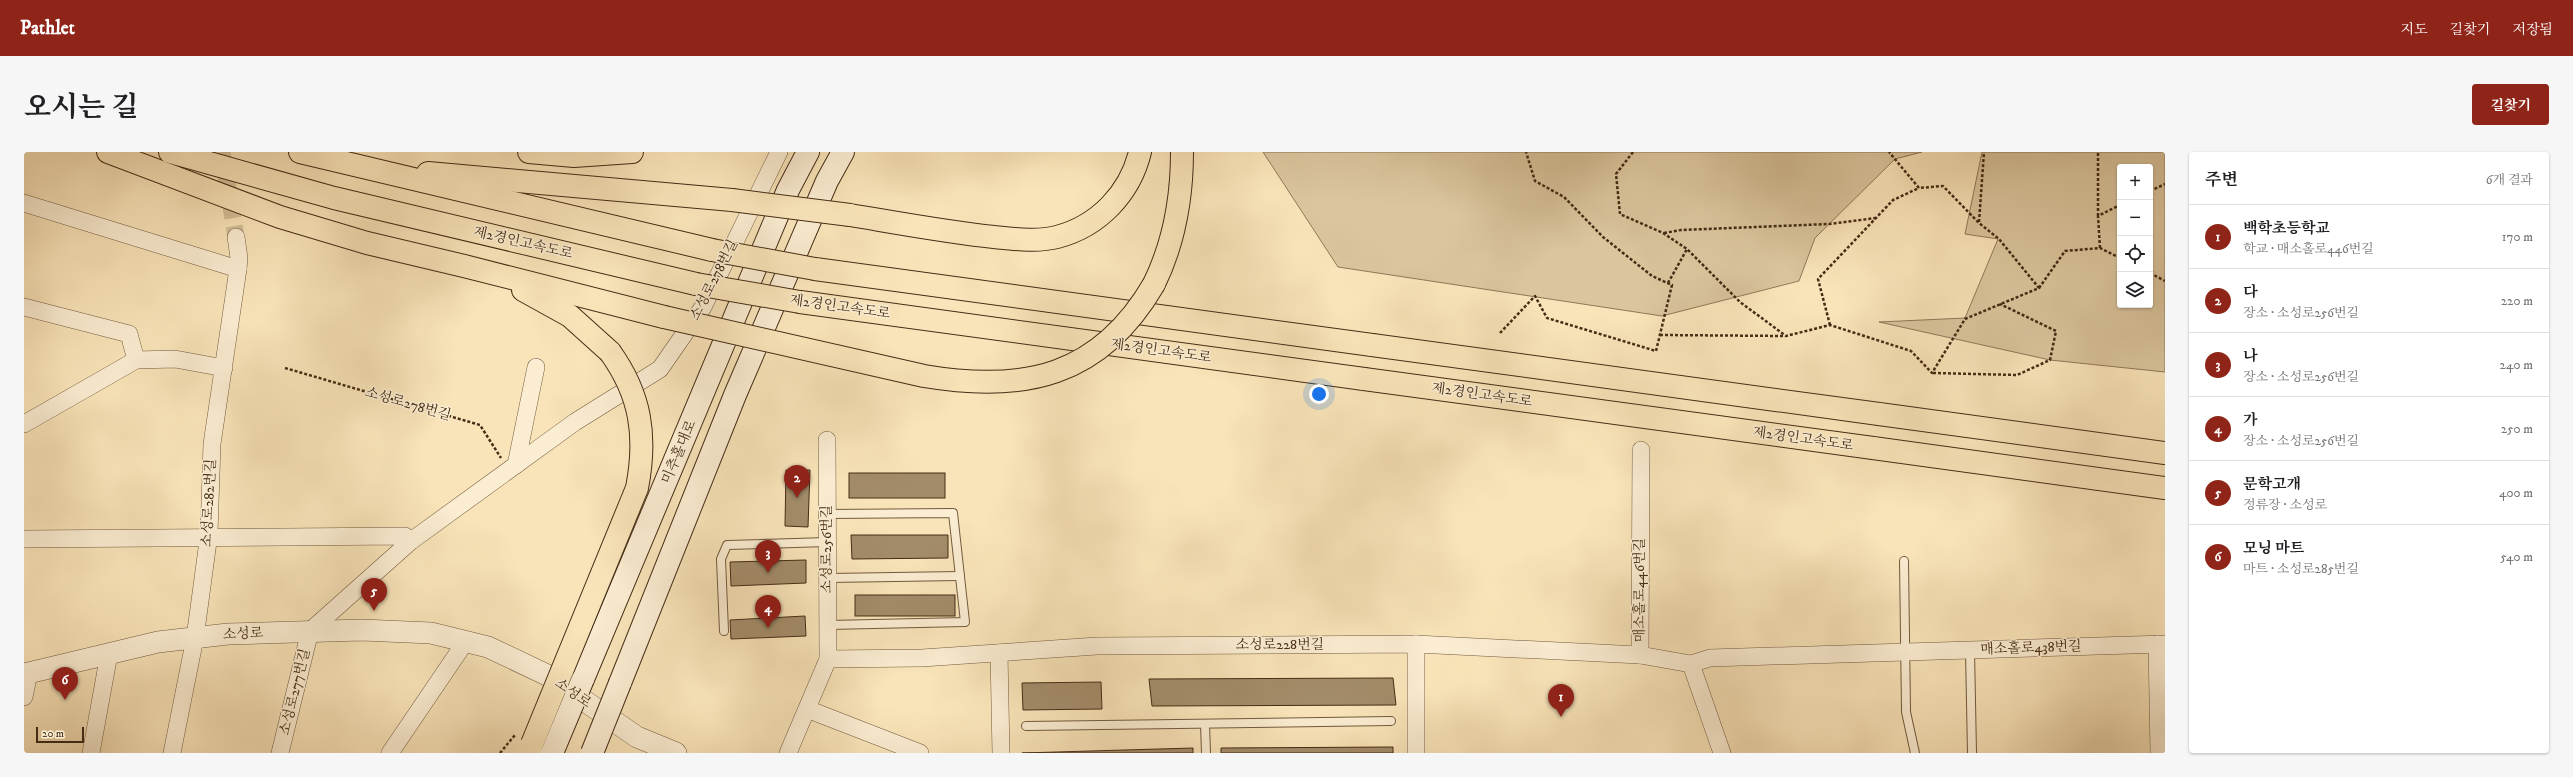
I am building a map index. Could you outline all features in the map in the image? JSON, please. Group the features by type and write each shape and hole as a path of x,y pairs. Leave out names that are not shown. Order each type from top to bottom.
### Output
{"highway":[{"path":"108,152 280,217 368,243 664,317 924,376 965,383 1001,383 1018,381 1054,372 1092,354 1125,326 1154,284 1166,257 1181,191 1182,152"},
{"name":"제2경인고속도로","path":"170,152 334,198 696,284 800,302 2165,488"},
{"path":"300,152 712,250 815,268 2165,453"},
{"path":"529,152 588,156 632,152"},
{"path":"356,166 732,200 850,215 989,236 1040,239 1057,237 1089,224 1115,202 1130,177 1140,152"},
{"path":"464,266 548,303 591,333 610,352 627,379 639,416 642,452 637,488 531,748"}],"main road":[{"name":"미추홀대로","path":"552,753 788,190 808,152"},
{"path":"592,753 734,395 827,181 843,152"}],"street":[{"name":"소성로278번길","path":"310,632 411,541 575,422 660,369 703,307 779,152"},
{"path":"24,203 238,269"},
{"name":"소성로282번길","path":"172,753 195,638 208,539 212,444 238,269 239,258 236,237"},
{"path":"24,307 129,334 136,360"},
{"path":"24,424 136,360 175,359 224,368"},
{"path":"512,467 536,367"},
{"name":"소성로256번길","path":"788,753 828,659 827,440"},
{"name":"매소홀로446번길","path":"1641,450 1640,655 1691,664"},
{"path":"24,539 208,539 405,536 411,541"},
{"name":"소성로","path":"26,673 158,642 228,634 362,630 430,633 488,647 547,675 637,737 676,753"},
{"name":"소성로277번길","path":"280,753 310,632"},
{"path":"390,753 466,641"},
{"path":"1416,644 1416,753"},
{"name":"소성로228번길","path":"999,653 1097,646 1416,644 1640,655"},
{"path":"2159,753 2161,644"},
{"name":"매소홀로438번길","path":"1691,664 1710,658 2161,644"},
{"path":"828,659 922,658 999,653 1001,753"},
{"path":"91,753 109,654"},
{"path":"1691,664 1722,753"},
{"path":"24,697 26,673"},
{"path":"807,709 920,753"}],"lane":[{"path":"827,514 953,513 965,622 828,625"},
{"path":"724,631 720,559 727,545 828,542"},
{"path":"1904,561 1906,712 1915,753"},
{"path":"828,578 960,576"},
{"path":"1970,650 1972,753"},
{"path":"1026,726 1391,721"},
{"path":"1206,724 1206,753"}],"path":[{"path":"1500,333 1535,296 1547,318 1656,351 1672,285 1652,276 1603,237 1564,197 1535,181 1526,152"},
{"path":"1633,152 1616,174 1620,214 1663,233 1687,249 1740,302 1786,336"},
{"path":"1889,152 1919,188"},
{"path":"1979,223 1984,152"},
{"path":"2098,152 2098,216 2100,248"},
{"path":"2153,190 2165,184"},
{"path":"1830,325 1818,279 1893,200 1919,188 1943,186 1979,223 1999,239 2039,288"},
{"path":"2098,216 2117,206"},
{"path":"1663,233 1681,230 1829,224 1876,218"},
{"path":"1932,373 1965,319 2039,288 2065,251 2100,248 2117,256"},
{"path":"1668,283 1687,249"},
{"path":"2153,275 2165,281"},
{"path":"1660,335 1786,336 1830,325 1911,350 1932,373 2016,375 2050,360 2056,331 2000,304"},
{"name":"소성로278번길","path":"285,368 480,425 512,467"}],"shaded area":[{"path":"1263,152 1922,152 1895,159 1815,238 1799,281 1662,316 1338,267"},
{"path":"1982,152 2165,152 2165,372 2050,360 1879,322 1965,318 1998,239 1965,234"}],"building":[{"path":"786,470 810,470 808,527 785,526"},
{"path":"849,473 945,473 945,498 849,498"},
{"path":"851,535 948,535 948,558 852,559"},
{"path":"806,560 806,583 731,586 730,562"},
{"path":"855,595 955,595 955,616 855,616"},
{"path":"805,616 806,636 731,639 730,620"},
{"path":"1393,678 1396,705 1152,706 1149,679"},
{"path":"1101,682 1102,709 1023,710 1022,683"},
{"path":"1393,747 1393,753 1221,753 1221,748"},
{"path":"1193,748 1193,753 1022,753"}],"tunnel":[{"path":"222,152 236,237"}],"place":[{"name":"다","path":"797,498"},
{"name":"나","path":"768,573"},
{"name":"문학고개","path":"374,611"},
{"name":"가","path":"768,628"},
{"name":"모닝 마트","path":"65,700"},
{"name":"백학초등학교","path":"1561,717"}]}
